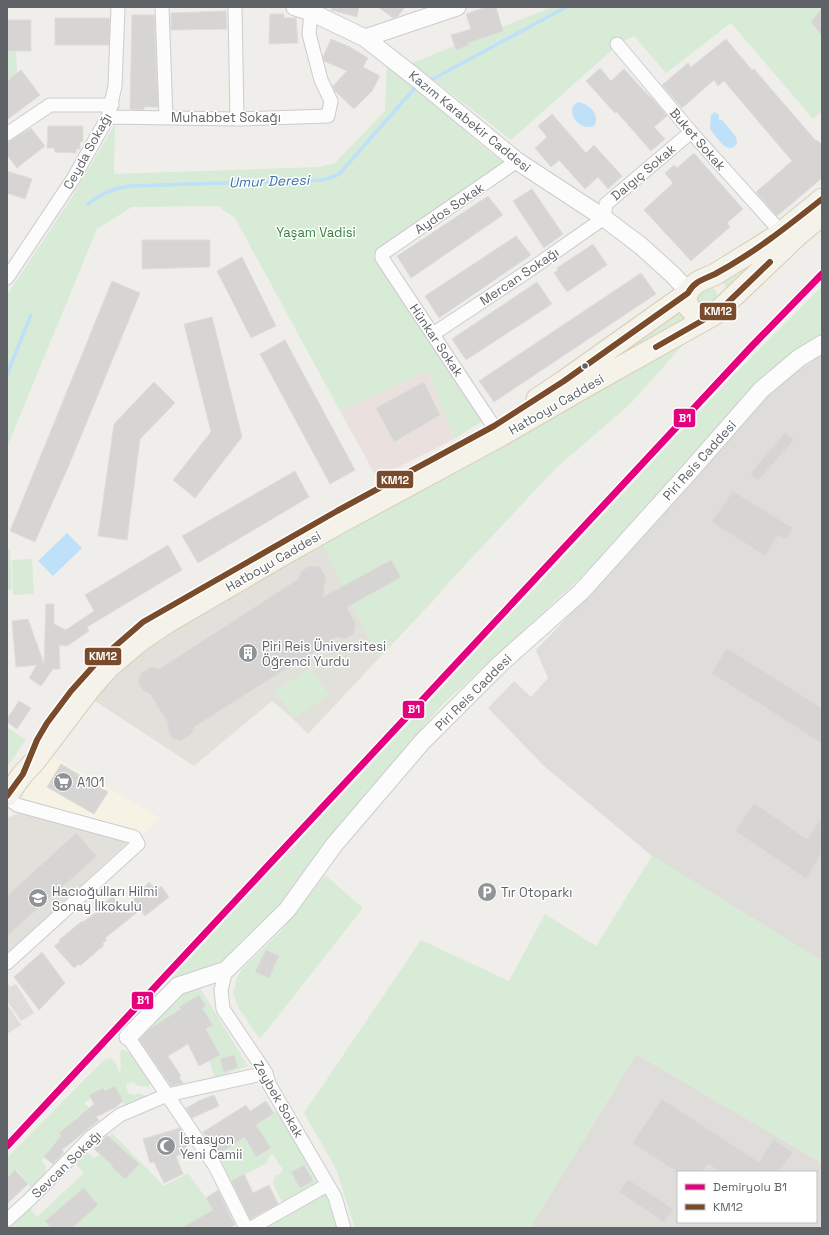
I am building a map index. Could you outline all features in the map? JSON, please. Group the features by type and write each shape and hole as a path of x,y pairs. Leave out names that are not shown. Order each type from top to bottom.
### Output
{"main road":[{"name":"Hatboyu Caddesi","path":"497,431 695,287 781,232 822,199"},
{"name":"Hatboyu Caddesi","path":"7,797 22,775 35,761 92,686 109,667 141,640 194,607 497,431 590,384 713,315 799,234 822,215"},
{"path":"716,284 721,290 722,305 713,315 700,316 692,312 687,303 695,287 716,284"}],"street":[{"name":"Ceyda Sokağı","path":"7,278 73,179 110,111 115,86 118,7"},
{"path":"162,7 166,117"},
{"path":"234,7 237,119"},
{"name":"Kazım Karabekir Caddesi","path":"295,7 311,12 365,38 517,161 604,218 641,246 685,288 695,287"},
{"path":"365,38 457,7"},
{"name":"Muhabbet Sokağı","path":"7,134 50,105 166,117 237,119 328,116 331,101 321,80 310,34 311,12"},
{"name":"Buket Sokak","path":"617,44 691,132 781,232"},
{"name":"Dalgıç Sokak","path":"604,218 606,204 691,132"},
{"name":"Aydos Sokak","path":"382,254 517,161"},
{"name":"Mercan Sokağı","path":"433,334 531,269 604,218"},
{"name":"Hünkar Sokak","path":"382,254 382,258 497,431"},
{"name":"Piri Reis Caddesi","path":"128,1037 178,986 226,970 287,910 334,845 422,742 501,663 581,592 761,390 799,358 822,344"},
{"path":"7,797 17,805 134,837 138,844 7,963"},
{"name":"Zeybek Sokak","path":"226,970 221,990 223,1009 266,1073 269,1084 334,1197 344,1228"},
{"path":"128,1037 215,1166 246,1228"},
{"name":"Sevcan Sokağı","path":"7,1220 29,1200 90,1138 120,1115 167,1095 266,1073"},
{"path":"251,1228 327,1185"}],"shaded area":[{"path":"822,354 822,961 652,856 544,766 488,708 514,681 531,697 548,678 536,650 612,571 770,391"},
{"path":"428,371 454,439 377,478 340,411"},
{"path":"382,510 440,593 308,734 272,701 194,766 92,699 109,677 152,643"},
{"path":"49,754 160,818 143,834 25,799 22,792"},
{"name":"Hacıoğulları Hilmi Sonay İlkokulu","path":"21,812 129,841 7,954 7,818"},
{"path":"7,982 10,987 16,984 34,1013 21,1021 7,1001"},
{"path":"7,1004 21,1025 7,1034"},
{"path":"636,1054 822,1163 822,1228 530,1228"}],"green space":[{"path":"552,7 822,7 822,111 813,119 731,23 666,73 634,36 613,46 612,50 511,140 412,63"},
{"path":"7,51 16,51 17,73 7,81"},
{"name":"Yaşam Vadisi","path":"387,63 486,149 505,163 398,235 377,251 483,421 454,439 428,371 340,411 235,218 218,206 132,207 97,229 7,447 7,295 72,197 115,124 114,174 319,167 335,163 385,111"},
{"path":"783,239 727,289 722,281"},
{"path":"822,286 822,336 601,559 443,704 364,796 280,907 244,945 222,961 167,983 726,383"},
{"path":"711,287 717,294 717,299 713,308 694,302 695,292"},
{"path":"684,305 693,319 583,378"},
{"path":"689,338 631,403 554,470 379,657 352,604 400,577 391,560 343,586 322,544"},
{"path":"7,549 10,549 12,589 7,590"},
{"path":"32,559 34,594 13,595 12,560"},
{"path":"311,667 329,695 294,718 275,691"},
{"path":"7,727 26,740 7,767"},
{"path":"652,856 822,961 822,1163 636,1054 530,1228 355,1228 336,1169 304,1113 421,940 509,981 545,914 596,946"},
{"path":"325,875 363,908 260,1039 238,1007 233,993 237,977 243,968 282,930"},
{"path":"198,985 248,1066 215,1078 209,1061 219,1055 207,1030 213,1025 202,1008 206,1006 199,995 180,1007 181,1010 165,1019 135,1040 133,1037 191,986"},
{"path":"123,1049 131,1054 150,1081 149,1087 139,1086 132,1082 126,1084 128,1093 134,1095 139,1093 149,1097 126,1108 115,1086 105,1091 103,1088 90,1095 92,1099 84,1102 89,1108 75,1118 76,1120 59,1133 69,1145 62,1150 54,1144 44,1157 42,1161 46,1167 46,1174 31,1188 16,1169 7,1177 7,1158 104,1060 110,1058 115,1062 119,1072 121,1069 120,1052"},
{"path":"278,1110 318,1183 282,1202 273,1184 275,1176 280,1174 283,1168 279,1165 274,1155 270,1155 267,1163 227,1183 214,1157 244,1138 240,1132 258,1124"},
{"path":"112,1133 164,1186 188,1173 206,1198 224,1228 204,1215 181,1228 7,1228 7,1226 29,1207 37,1217 84,1173 75,1163 87,1152 94,1159 100,1154"},
{"path":"325,1193 338,1228 268,1228 267,1226"}],"water":[{"path":"578,102 590,107 593,110 596,117 594,126 583,126 575,119 572,110"},
{"path":"715,112 719,115 719,120 722,120 736,137 737,143 734,147 730,148 723,144 710,129 711,115"},
{"path":"67,533 82,548 53,576 38,561"}],"building":[{"path":"332,7 359,7 357,17 331,10"},
{"path":"378,7 405,7 398,16 393,18"},
{"path":"486,7 496,7 503,31 468,43 469,45 456,50 451,35 471,29 466,14"},
{"path":"822,8 822,36 811,22"},
{"path":"226,11 227,29 171,30 171,13"},
{"path":"270,14 284,14 284,18 296,18 298,43 269,44"},
{"path":"132,15 154,15 158,107 144,107 144,110 130,109"},
{"path":"55,18 110,18 109,45 55,45"},
{"path":"7,20 31,20 31,51 7,51"},
{"path":"331,39 350,47 368,58 363,67 380,76 372,91 354,109 335,91 333,86 347,71 324,61 323,57"},
{"path":"726,39 816,141 817,140 822,145 822,178 777,216 756,192 792,161 724,81 718,86 714,80 682,108 662,85 688,63 691,67"},
{"path":"600,68 611,81 624,69 667,116 654,127 665,139 651,151 616,111 615,113 586,81"},
{"path":"21,70 40,95 7,120 7,81"},
{"path":"552,114 586,153 594,145 622,176 608,189 598,177 585,189 559,160 551,167 535,148 547,137 538,126"},
{"path":"48,126 83,126 83,142 80,142 80,149 76,149 76,153 55,152 54,148 47,148"},
{"path":"31,128 45,146 17,168 7,155 7,143"},
{"path":"694,153 743,209 727,223 730,227 691,261 644,210 673,183 665,173 674,165 677,168"},
{"path":"7,171 32,179 25,199 7,193"},
{"path":"532,189 563,234 544,248 513,201"},
{"path":"488,196 503,215 411,278 397,256"},
{"path":"516,236 531,255 439,318 425,296"},
{"path":"142,240 210,240 210,267 142,269"},
{"path":"593,244 607,265 567,292 554,273 558,270 557,268"},
{"path":"242,257 276,326 251,338 217,271"},
{"path":"641,273 656,294 494,402 479,381"},
{"path":"112,281 140,293 69,465 35,542 10,531"},
{"path":"537,282 552,304 466,360 452,339"},
{"path":"212,317 242,437 195,498 173,480 211,432 184,324"},
{"path":"285,340 355,470 330,484 260,354"},
{"path":"154,382 175,403 140,439 127,540 98,536 114,424"},
{"path":"424,382 440,415 394,442 376,408"},
{"path":"785,432 794,440 758,481 750,474"},
{"path":"295,471 309,497 198,563 182,536"},
{"path":"733,491 793,528 786,540 778,535 765,556 711,522"},
{"path":"168,545 182,570 87,627 89,631 67,646 59,645 60,669 53,669 41,686 29,678 37,665 16,667 12,621 28,619 44,664 46,604 54,604 54,624 66,630 94,611 85,595"},
{"name":"Piri Reis Üniversitesi Öğrenci Yurdu","path":"391,560 401,577 347,607 356,625 354,634 345,639 337,637 194,727 191,734 181,741 173,739 168,730 168,723 150,694 143,691 138,683 140,674 150,667 159,669 298,579 301,571 310,566 320,567 326,577 323,597"},
{"path":"727,648 822,708 822,744 711,673"},
{"path":"19,701 31,708 17,729 7,722 7,719"},
{"path":"61,764 108,792 94,814 47,787"},
{"path":"754,803 807,839 822,817 822,854 806,879 735,831"},
{"path":"76,833 97,856 7,936 7,896"},
{"path":"149,882 156,890 161,886 169,897 145,916 140,910 105,938 107,940 102,944 104,945 80,966 79,964 74,968 54,946 82,921 83,922 98,911 97,909 113,896 124,910"},
{"path":"266,950 279,956 269,978 255,972"},
{"path":"42,952 65,983 39,1010 14,977"},
{"path":"199,995 206,1006 202,1008 213,1025 206,1029 220,1055 199,1066 188,1044 168,1056 181,1076 179,1077 183,1083 171,1086 139,1040 151,1028 181,1009 179,1007"},
{"path":"234,1055 238,1067 224,1072 220,1059"},
{"path":"115,1086 123,1101 116,1107 96,1117 99,1120 62,1150 64,1152 53,1164 44,1157 61,1136 59,1133 94,1104 89,1095 103,1088 105,1091"},
{"path":"214,1095 219,1106 192,1118 186,1108 196,1102"},
{"path":"662,1099 759,1162 773,1139 793,1152 780,1171 718,1171 708,1164 703,1171 677,1172 632,1143"},
{"path":"266,1101 274,1113 256,1125 271,1148 256,1157 245,1137 217,1155 203,1132 246,1105 250,1111"},
{"name":"İstasyon Yeni Camii","path":"180,1128 183,1132 188,1152 176,1156 183,1174 164,1183 154,1162 150,1163 143,1139"},
{"path":"107,1135 139,1164 125,1179 94,1149"},
{"path":"304,1165 313,1181 300,1188 291,1172"},
{"path":"15,1170 28,1184 7,1204 7,1178"},
{"path":"244,1174 253,1193 269,1185 278,1204 250,1219 231,1181"},
{"path":"628,1179 674,1209 664,1222 619,1192"},
{"path":"84,1188 98,1205 72,1228 51,1228 45,1221"},
{"path":"218,1190 235,1225 230,1228 181,1228 213,1210 206,1198"}],"waterway":[{"name":"Umur Deresi","path":"433,79 566,7"},
{"name":"Umur Deresi","path":"88,204 97,197 108,192 118,188 130,186 323,180 335,176 340,173 415,88"},
{"name":"Umur Deresi","path":"7,374 31,315"}],"rail line":[{"name":"B1","path":"7,1146 751,347 822,274"}],"transit line":[{"name":"KM12","path":"7,796 23,774 37,740 47,723 71,691 98,661 143,622 337,511 494,426 564,381 688,293 697,283 729,266 757,248 822,199"},
{"name":"KM12","path":"656,347 719,311 770,262"}],"place":[{"name":"Piri Reis Üniversitesi Öğrenci Yurdu","path":"248,653"},
{"name":"A101","path":"63,782"},
{"name":"Tır Otoparkı","path":"487,892"},
{"name":"Hacıoğulları Hilmi Sonay İlkokulu","path":"38,898"},
{"name":"İstasyon Yeni Camii","path":"166,1146"}]}
